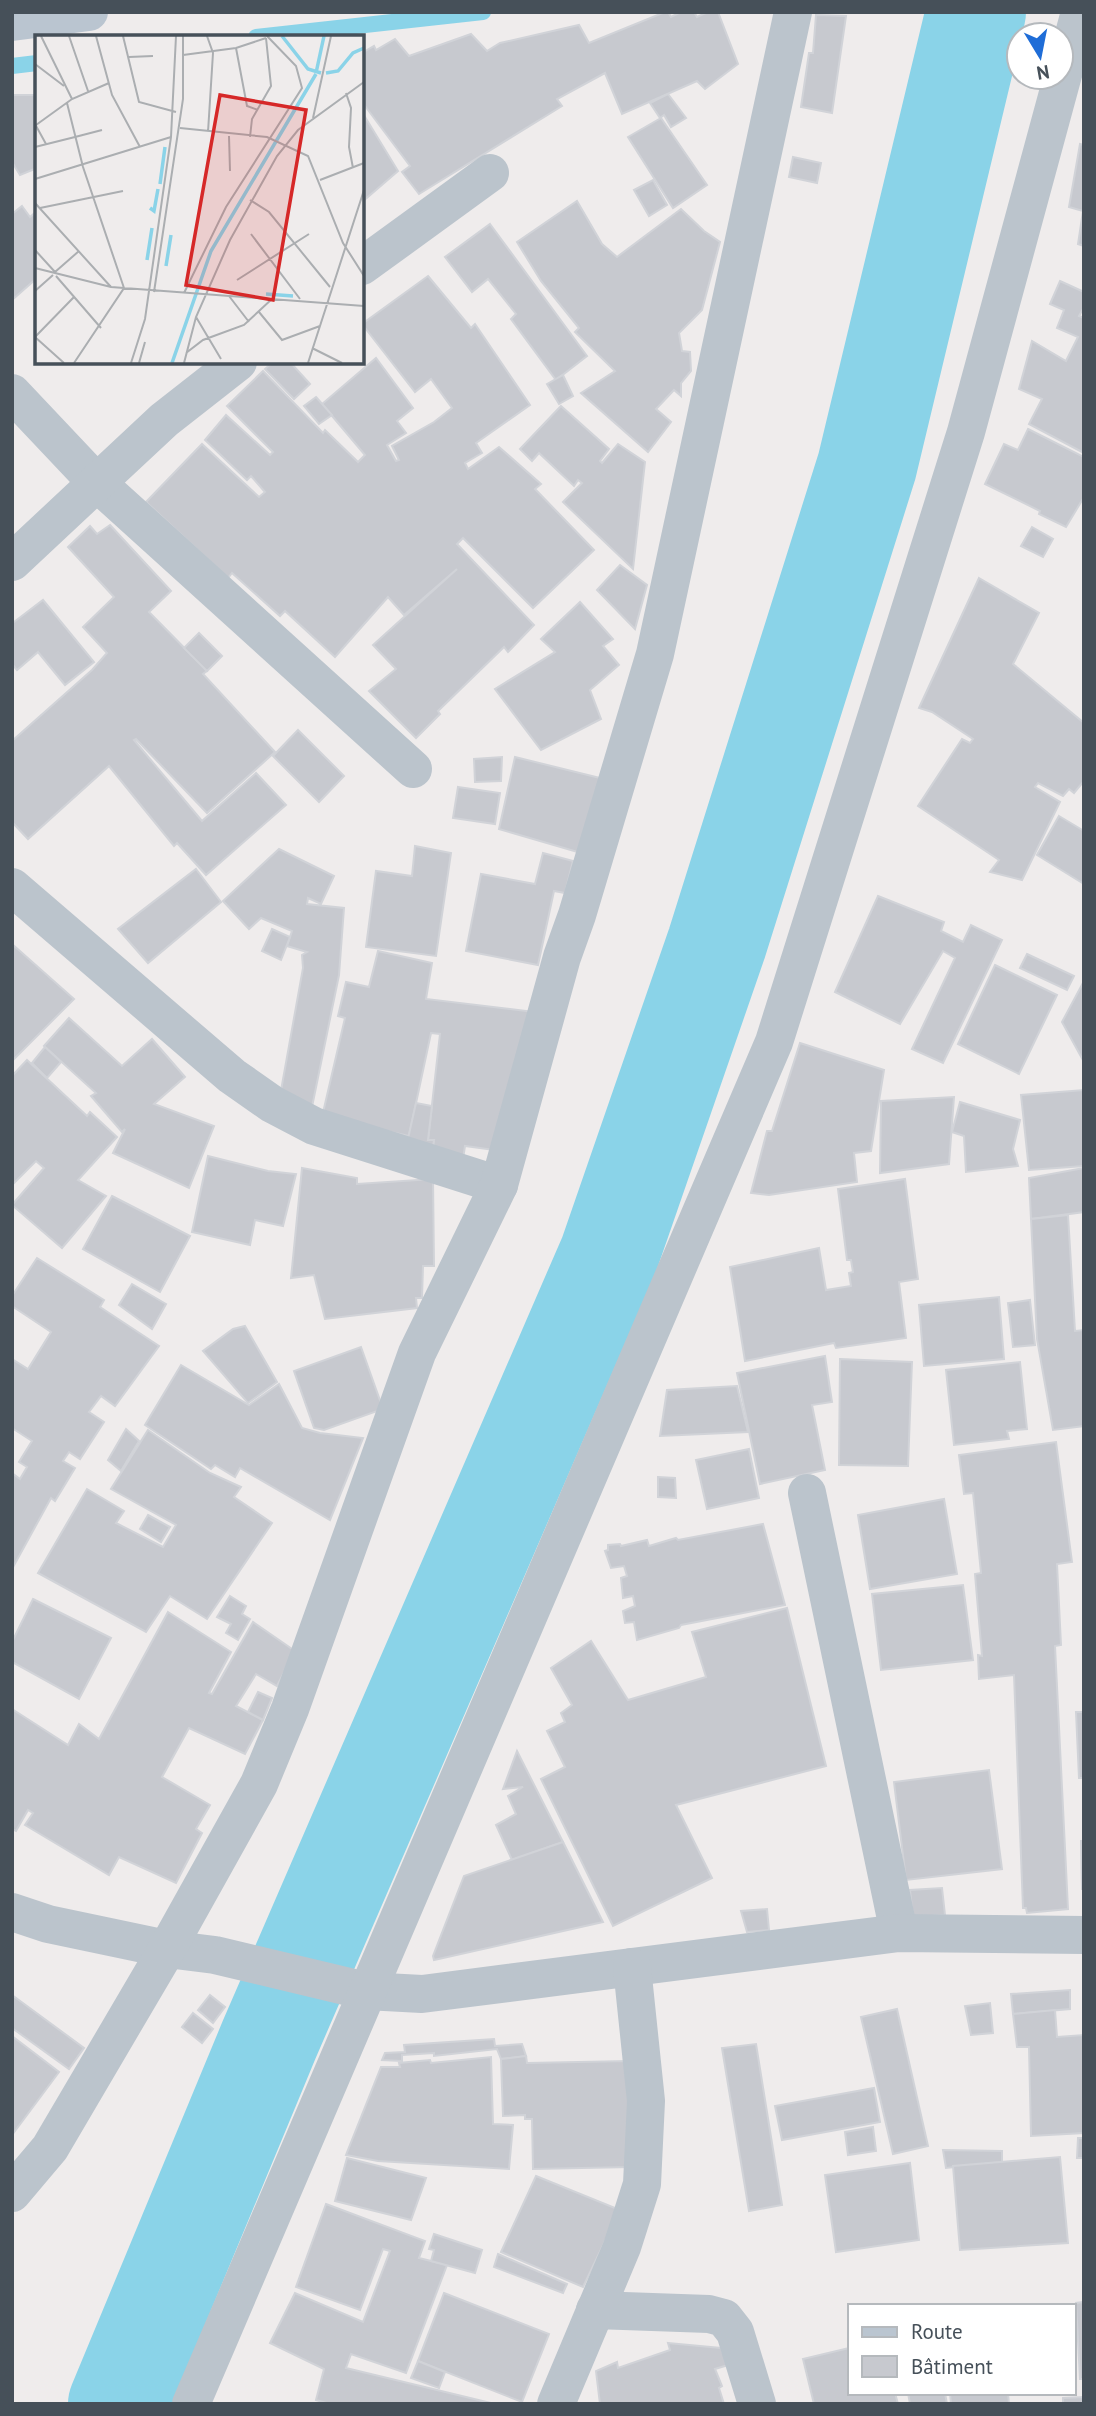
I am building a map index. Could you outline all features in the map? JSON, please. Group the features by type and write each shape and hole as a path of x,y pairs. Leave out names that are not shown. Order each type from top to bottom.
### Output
{"main road":[{"path":"12,22 89,12"}],"street":[{"path":"12,2193 50,2148 167,1949 259,1784 290,1709 417,1353 499,1185 562,957 655,654 793,12"},
{"path":"191,2404 774,1042 966,432 1080,12"},
{"path":"364,265 490,173"},
{"path":"12,562 163,420 235,364"},
{"path":"12,393 96,482 413,769"},
{"path":"12,887 232,1076 272,1104 314,1126 499,1185"},
{"path":"807,1493 899,1933"},
{"path":"12,1913 48,1924 167,1949 215,1955 366,1991 422,1994 899,1933 1084,1935"},
{"path":"556,2404 622,2248 642,2184 646,2101 632,1967"},
{"path":"595,2310 709,2314 724,2318 735,2332 757,2404"}],"building":[{"path":"665,12 671,17 681,12 694,12 697,17 708,12 718,12 738,64 705,89 697,81 622,114 605,73 557,99 562,106 419,194 402,172 410,166 364,105 364,52 374,46 376,50 395,39 409,56 471,34 487,51 500,43 579,25 589,43"},
{"path":"816,15 846,16 832,113 801,107 809,53 813,53"},
{"path":"668,94 686,118 671,127 664,115 660,118 650,103"},
{"path":"12,95 35,95 35,169 20,175 12,162"},
{"path":"364,115 398,171 364,200"},
{"path":"661,118 707,185 673,208 628,137"},
{"path":"1080,144 1084,145 1084,246 1078,244 1083,211 1069,207"},
{"path":"793,157 821,163 817,183 789,177"},
{"path":"653,180 667,205 649,216 634,190"},
{"path":"577,201 602,244 617,257 681,209 720,242 702,310 679,333 682,351 690,352 691,371 681,383 681,396 674,390 656,409 671,422 648,452 581,393 615,371 575,332 579,328 541,281 517,242"},
{"path":"22,206 30,217 35,213 35,280 12,300 12,214"},
{"path":"490,224 587,356 556,380 511,319 516,314 488,279 472,292 445,257"},
{"path":"428,276 471,328 475,324 530,405 476,443 482,453 465,463 468,469 499,447 541,484 535,489 594,550 533,608 463,538 457,544 534,625 508,652 504,647 438,711 440,714 416,738 369,691 396,669 373,645 457,569 404,615 388,597 335,657 285,611 280,616 232,573 228,578 146,502 202,444 259,497 265,492 251,476 247,480 205,440 226,415 270,455 273,452 227,406 263,371 323,433 325,430 358,462 365,455 322,404 376,358 413,408 397,421 406,433 387,445 396,461 399,460 392,446 434,422 452,408 431,379 415,392 364,327 364,323"},
{"path":"1060,281 1084,292 1084,307 1079,316 1084,318 1084,453 1029,424 1042,399 1019,389 1032,341 1066,361 1078,337 1057,328 1064,310 1050,304"},
{"path":"271,364 292,364 310,384 294,399 265,369"},
{"path":"563,375 573,396 559,404 547,384"},
{"path":"316,397 332,415 319,424 304,406"},
{"path":"561,406 609,449 600,461 602,463 618,444 645,462 633,569 563,502 582,483 578,480 574,486 539,453 532,461 520,449"},
{"path":"1028,429 1084,457 1084,497 1066,527 985,484 1004,444 1018,450"},
{"path":"110,525 171,591 149,612 207,671 203,674 275,752 207,813 136,739 134,740 202,821 256,773 286,805 206,875 177,843 174,846 109,766 28,839 12,822 12,741 92,670 107,653 83,627 114,597 68,547 90,526 97,534"},
{"path":"1032,527 1053,539 1043,557 1021,546"},
{"path":"620,565 647,585 635,629 597,590"},
{"path":"979,578 1039,613 1013,664 1084,723 1084,781 1074,793 1069,789 1063,796 1038,783 1035,787 1060,802 1022,880 990,872 999,860 918,806 962,739 970,743 973,739 932,712 919,708"},
{"path":"43,600 94,662 65,685 38,652 17,670 12,664 12,620 14,622"},
{"path":"580,602 613,639 603,646 619,665 590,690 601,719 541,750 495,689 555,652 541,639"},
{"path":"199,633 222,656 207,671 184,648"},
{"path":"298,730 344,776 319,802 273,756"},
{"path":"502,757 501,781 475,782 474,759"},
{"path":"515,757 600,778 581,853 499,829"},
{"path":"458,787 500,793 495,824 453,818"},
{"path":"1059,816 1084,831 1084,884 1037,855"},
{"path":"415,846 451,853 436,956 366,947 376,871 412,876"},
{"path":"279,849 334,876 321,904 308,898 307,904 344,908 339,975 312,1107 280,1096 303,968 302,955 307,952 287,946 292,931 261,918 249,929 223,901"},
{"path":"543,853 573,861 565,893 554,891 538,965 466,951 481,874 535,884"},
{"path":"196,869 221,902 148,963 118,929"},
{"path":"878,896 944,922 941,931 963,942 971,925 1002,940 943,1063 912,1049 955,958 943,951 900,1024 835,992"},
{"path":"272,929 290,937 281,960 262,951"},
{"path":"12,944 74,999 12,1061"},
{"path":"378,951 432,963 426,999 535,1012 501,1151 465,1146 463,1159 432,1153 434,1140 428,1140 440,1034 431,1033 409,1136 322,1117 345,1018 338,1016 346,982 369,987"},
{"path":"1027,954 1074,976 1067,990 1020,968"},
{"path":"995,965 1057,995 1019,1074 958,1044"},
{"path":"1084,981 1084,1062 1062,1022"},
{"path":"69,1018 122,1066 152,1039 185,1077 154,1104 214,1126 189,1188 113,1153 125,1129 122,1132 91,1096 96,1093 44,1046"},
{"path":"800,1043 884,1070 871,1151 854,1153 857,1182 769,1195 751,1193 767,1131 772,1131"},
{"path":"45,1047 61,1062 47,1078 32,1063"},
{"path":"27,1060 87,1116 90,1112 117,1137 78,1180 106,1196 62,1248 12,1205 44,1168 36,1161 12,1185 12,1076"},
{"path":"1084,1090 1084,1166 1029,1170 1021,1095"},
{"path":"954,1097 949,1164 880,1173 881,1101"},
{"path":"960,1102 1020,1120 1013,1149 1018,1166 966,1172 964,1136 952,1132"},
{"path":"416,1103 432,1106 428,1140 434,1140 433,1147 407,1143"},
{"path":"208,1156 268,1171 296,1174 283,1226 255,1220 250,1245 192,1232"},
{"path":"302,1168 357,1178 357,1184 433,1179 434,1266 423,1266 422,1298 416,1298 417,1308 325,1319 314,1275 291,1278"},
{"path":"1084,1168 1084,1212 1031,1219 1029,1178"},
{"path":"905,1179 918,1279 899,1282 906,1338 836,1348 834,1343 745,1361 730,1267 819,1248 826,1290 851,1286 849,1273 853,1272 851,1260 847,1260 838,1189"},
{"path":"112,1196 190,1236 160,1292 83,1249"},
{"path":"1068,1215 1075,1331 1084,1330 1084,1426 1053,1430 1037,1339 1031,1219"},
{"path":"37,1258 104,1300 100,1307 159,1346 115,1406 101,1396 89,1412 104,1422 80,1459 69,1452 63,1461 75,1468 55,1501 51,1498 12,1569 12,1473 20,1479 27,1467 19,1462 32,1441 12,1428 12,1359 28,1369 51,1332 12,1306 12,1296"},
{"path":"132,1284 166,1304 152,1329 119,1305"},
{"path":"999,1297 1004,1359 924,1366 919,1305"},
{"path":"1030,1300 1035,1345 1013,1347 1008,1303"},
{"path":"245,1326 277,1382 248,1403 203,1351 233,1329"},
{"path":"361,1347 383,1409 324,1430 314,1428 294,1371"},
{"path":"825,1356 832,1402 812,1405 825,1470 760,1484 737,1373"},
{"path":"840,1359 912,1362 908,1466 839,1465"},
{"path":"1020,1362 1027,1429 1007,1431 1009,1439 954,1445 946,1370"},
{"path":"181,1365 249,1405 279,1384 302,1428 363,1438 330,1520 240,1468 235,1477 215,1465 211,1469 145,1425"},
{"path":"737,1386 748,1432 660,1436 667,1390"},
{"path":"126,1429 139,1441 121,1471 108,1460"},
{"path":"148,1430 210,1473 241,1487 234,1497 272,1523 207,1619 170,1596 146,1632 38,1573 87,1489 124,1511 116,1523 163,1547 176,1525 111,1489"},
{"path":"1056,1442 1072,1562 1057,1564 1061,1645 1055,1646 1068,1909 1027,1913 1026,1908 1023,1908 1014,1675 979,1679 978,1655 982,1656 975,1574 981,1573 973,1493 964,1494 959,1455"},
{"path":"749,1449 759,1498 707,1509 696,1460"},
{"path":"658,1477 675,1478 676,1498 658,1497"},
{"path":"944,1499 957,1574 870,1589 858,1515"},
{"path":"148,1515 170,1527 161,1542 140,1529"},
{"path":"763,1524 785,1605 681,1625 679,1628 637,1640 634,1622 625,1623 623,1611 635,1606 633,1596 623,1598 621,1578 627,1576 624,1566 611,1568 605,1551 608,1550 608,1545 621,1546 647,1540 649,1546 676,1538 678,1540"},
{"path":"963,1585 973,1660 881,1670 872,1594"},
{"path":"230,1596 246,1606 242,1614 250,1619 238,1640 226,1633 231,1624 217,1617"},
{"path":"33,1599 111,1638 79,1699 12,1662 12,1642"},
{"path":"787,1608 826,1766 676,1805 712,1878 613,1926 541,1779 565,1767 547,1731 565,1722 561,1713 572,1705 551,1668 591,1641 628,1700 706,1677 692,1632"},
{"path":"168,1612 231,1652 209,1693 212,1694 253,1622 295,1651 277,1686 256,1674 236,1706 263,1720 245,1754 189,1728 162,1777 210,1805 196,1829 202,1833 176,1883 119,1857 109,1875 25,1825 33,1813 28,1810 16,1831 12,1829 12,1709 68,1745 79,1724 99,1739"},
{"path":"258,1692 272,1698 263,1720 248,1712"},
{"path":"1076,1712 1084,1712 1084,1778 1079,1778"},
{"path":"517,1751 563,1842 512,1860 496,1825 516,1814 508,1796 523,1787 503,1789"},
{"path":"989,1770 1002,1869 906,1880 894,1782"},
{"path":"1081,1841 1084,1841 1084,1889 1082,1889"},
{"path":"563,1842 603,1922 434,1960 433,1956 464,1876"},
{"path":"942,1888 945,1915 913,1917 910,1890"},
{"path":"767,1909 769,1930 747,1932 741,1911"},
{"path":"1070,1990 1070,2009 1013,2014 1011,1994"},
{"path":"12,1995 84,2048 69,2069 12,2028"},
{"path":"210,1995 225,2007 213,2023 198,2010"},
{"path":"990,2003 993,2033 971,2035 965,2006"},
{"path":"897,2009 928,2146 893,2154 861,2017"},
{"path":"1055,2010 1057,2037 1084,2035 1084,2133 1031,2136 1029,2047 1017,2047 1013,2014"},
{"path":"193,2013 213,2029 202,2043 182,2027"},
{"path":"12,2036 59,2072 12,2135"},
{"path":"494,2039 495,2046 522,2044 526,2056 501,2059 497,2049 434,2056 434,2053 402,2055 402,2061 382,2060 385,2053 405,2052 404,2045"},
{"path":"756,2044 782,2205 749,2211 722,2048"},
{"path":"526,2056 527,2063 629,2061 631,2167 533,2169 532,2119 525,2119 525,2115 503,2116 501,2059"},
{"path":"491,2057 493,2124 513,2125 509,2169 378,2161 346,2155 381,2067 400,2067 399,2063 430,2060 431,2063"},
{"path":"874,2088 880,2122 782,2140 775,2106"},
{"path":"873,2127 876,2151 848,2155 845,2132"},
{"path":"1078,2138 1084,2138 1084,2158 1077,2158"},
{"path":"943,2150 1002,2151 1002,2162 946,2168"},
{"path":"1060,2157 1068,2243 960,2250 953,2166"},
{"path":"347,2158 426,2178 411,2220 335,2201"},
{"path":"910,2163 919,2240 836,2252 825,2175"},
{"path":"536,2176 620,2210 583,2287 501,2252"},
{"path":"326,2204 425,2241 419,2258 447,2265 406,2373 351,2354 346,2368 495,2404 330,2404 316,2400 324,2369 270,2343 295,2293 363,2322 390,2251 383,2249 360,2310 296,2287"},
{"path":"434,2234 482,2250 475,2273 431,2261 434,2250 429,2249"},
{"path":"498,2254 567,2284 563,2293 494,2267"},
{"path":"444,2293 549,2334 522,2402 418,2361"},
{"path":"1084,2302 1084,2379 1080,2379 1076,2303"},
{"path":"668,2343 721,2348 728,2365 715,2369 722,2386 719,2388 724,2404 600,2404 596,2371 617,2362 618,2368 670,2350"},
{"path":"848,2348 848,2395 896,2395 898,2404 814,2404 803,2359"},
{"path":"418,2361 445,2372 439,2388 411,2378"},
{"path":"908,2395 945,2395 947,2404 910,2404"},
{"path":"950,2395 1008,2395 1009,2404 951,2404"},
{"path":"1084,2397 1084,2404 1063,2404 1063,2398"}],"waterway":[{"path":"274,35 483,12"},
{"path":"118,2404 269,2040 609,1255 717,943 867,466 976,12"},
{"path":"12,66 35,63"}]}
